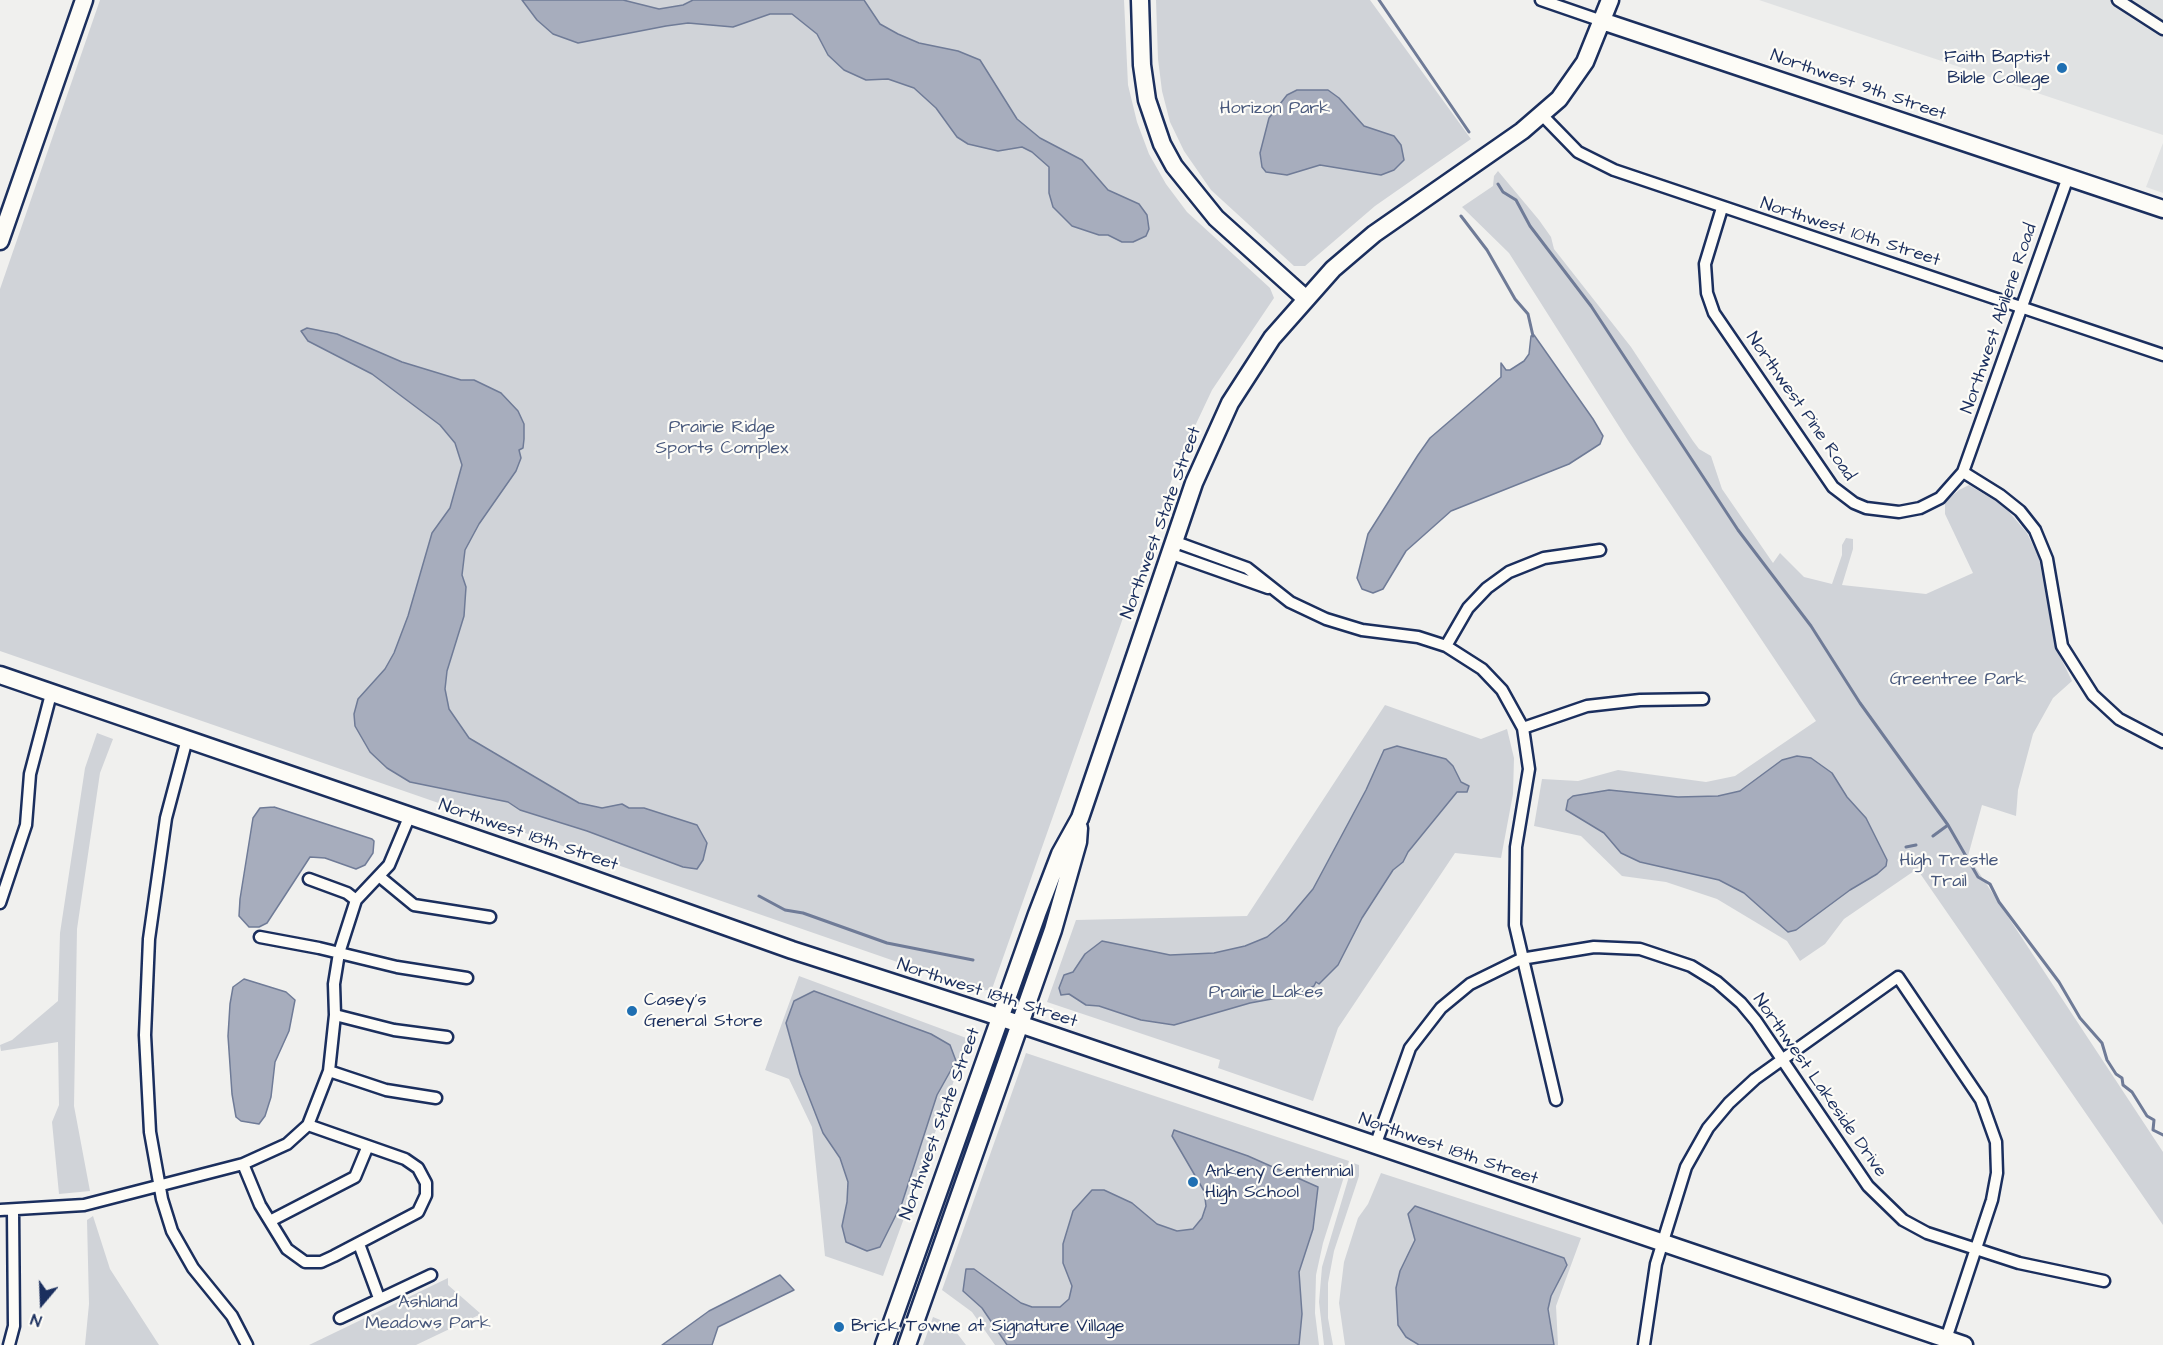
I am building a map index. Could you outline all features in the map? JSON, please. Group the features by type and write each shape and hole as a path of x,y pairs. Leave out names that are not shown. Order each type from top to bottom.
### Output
{"main road":[{"path":"0,241 84,0"},
{"path":"1140,0 1142,64 1147,100 1162,144 1174,166 1216,218 1305,298"},
{"name":"Northwest State Street","path":"884,1345 1060,854 1080,818 1201,464 1230,403 1267,345 1305,298 1374,234 1542,115 1573,81 1590,52 1610,0"},
{"name":"Northwest 9th Street","path":"1602,21 2163,209"},
{"name":"Northwest 18th Street","path":"0,675 717,921 792,950 1964,1345"},
{"name":"Northwest State Street","path":"908,1345 1053,930 1078,842 1080,818"}],"street":[{"name":"Northwest 9th Street","path":"1541,0 1602,21"},
{"path":"2118,0 2163,29"},
{"name":"Northwest 10th Street","path":"1542,115 1578,152 1592,161 1722,208 2163,355"},
{"name":"Northwest Abilene Road","path":"1963,472 2067,177"},
{"name":"Northwest Pine Road","path":"1722,208 1705,264 1705,283 1710,303 1720,322 1833,486 1854,503 1866,508 1878,512 1907,511 1940,498 1963,472"},
{"path":"1963,472 2000,495 2020,511 2035,530 2045,551 2062,646 2093,695 2119,719 2163,742"},
{"path":"1171,547 1247,568 1270,588 1308,612 1343,625 1374,633 1418,637 1446,646 1471,660 1492,679 1511,704 1523,728 1528,756 1529,783 1516,847 1515,925 1521,959 1556,1100"},
{"path":"1446,646 1472,603 1487,588 1509,572 1544,558 1600,550"},
{"path":"0,903 26,825 30,774 51,694"},
{"path":"1523,728 1596,705 1703,699"},
{"path":"187,739 166,818 147,961 146,1082 150,1132 165,1211 182,1250 232,1316 247,1345"},
{"path":"0,1210 84,1205 160,1187 243,1164 287,1144 308,1125 329,1071 335,1015 334,984 339,953 356,900 390,865 410,816"},
{"path":"380,877 414,905 490,917"},
{"path":"309,879 347,893 356,900"},
{"path":"260,937 397,967 467,978"},
{"name":"Northwest Lakeside Drive","path":"1375,1146 1402,1064 1424,1027 1441,1008 1470,984 1521,959 1610,946 1640,949 1675,959 1710,977 1728,991 1756,1021 1856,1169 1886,1206 1903,1220 1927,1233 2019,1263 2104,1281"},
{"path":"1644,1345 1655,1268 1686,1167 1704,1134 1741,1091 1782,1059 1898,977 1985,1108 1993,1128 1997,1158 1996,1185 1946,1339"},
{"path":"335,1015 394,1030 447,1037"},
{"path":"329,1071 386,1090 436,1098"},
{"path":"243,1164 250,1185 287,1249 305,1262 321,1262 412,1218 418,1212 426,1195 426,1183 418,1168 405,1159 367,1148 308,1125"},
{"path":"270,1221 356,1177 367,1148"},
{"path":"9,1345 14,1326 13,1211"},
{"path":"359,1244 379,1298"},
{"path":"340,1318 431,1275"}],"shaded area":[{"name":"Faith Baptist Bible College","path":"1759,0 2163,0 2163,135"},
{"path":"2163,143 2163,193 2146,187"}],"green space":[{"name":"Prairie Ridge Sports Complex","path":"100,0 1124,0 1128,85 1137,122 1149,154 1166,184 1187,212 1270,288 1274,298 1212,390 1178,462 992,989 981,991 0,651 0,289"},
{"name":"Horizon Park","path":"1156,0 1370,0 1471,139 1375,206 1305,266 1294,266 1211,190 1184,151 1170,122 1162,91 1158,59"},
{"path":"1498,171 1539,220 1551,237 1554,249 1631,347 1693,441 1699,449 1711,456 1722,489 1773,563 1780,553 1804,577 1832,584 1842,555 1842,545 1846,538 1853,539 1853,549 1842,585 1926,594 1973,573 1945,514 1945,502 1969,485 2004,506 2027,533 2039,558 2055,646 2072,681 2053,698 2033,734 2018,790 2016,816 1982,805 1968,856 2163,1152 2163,1225 1917,869 1844,919 1825,944 1800,961 1787,941 1717,899 1666,882 1622,876 1581,836 1534,826 1542,779 1578,781 1618,770 1706,782 1735,776 1816,721 1629,442 1509,253 1462,207 1493,186 1494,176"},
{"name":"Prairie Lakes","path":"1385,705 1481,739 1507,729 1514,758 1513,794 1501,858 1455,853 1338,1028 1313,1101 1218,1068 1220,1060 1047,1002 1076,920 1247,916"},
{"path":"97,733 113,739 100,773 77,929 74,1106 90,1191 59,1194 52,1122 59,1105 58,1042 1,1051 0,1045 12,1040 58,1001 60,933 85,768"},
{"path":"799,976 969,1039 883,1276 825,1256 812,1127 789,1079 765,1070"},
{"name":"Ankeny Centennial High School","path":"1026,1053 1349,1161 1323,1243 1316,1275 1315,1313 1319,1345 995,1345 972,1312 942,1290"},
{"path":"1353,1163 1359,1165 1359,1176 1334,1251 1328,1283 1328,1318 1333,1345 1324,1345 1319,1302 1322,1267"},
{"path":"1381,1173 1581,1238 1556,1306 1558,1345 1345,1345 1339,1303 1344,1262 1358,1218 1368,1204"},
{"path":"93,1216 110,1269 159,1345 85,1345 89,1304 87,1220"},
{"name":"Ashland Meadows Park","path":"448,1278 448,1285 481,1314 416,1345 309,1345"},
{"path":"933,1317 950,1324 966,1345 923,1345"}],"water":[{"path":"522,0 623,0 659,9 683,5 693,0 864,0 880,24 898,34 919,43 958,51 980,60 1017,119 1040,138 1082,160 1108,190 1139,204 1147,215 1149,229 1146,236 1133,242 1122,242 1108,235 1099,235 1072,226 1053,207 1049,193 1049,167 1032,152 1022,147 998,151 968,144 957,137 936,108 914,88 888,79 866,80 844,70 828,55 817,34 792,14 770,14 733,27 688,23 578,43 553,34 537,20"},
{"path":"1297,90 1328,90 1339,98 1364,126 1394,136 1401,145 1404,160 1394,170 1381,175 1320,165 1287,175 1266,172 1262,167 1260,153 1269,118 1287,95"},
{"path":"307,328 337,334 402,362 461,380 474,380 501,393 518,411 524,424 523,448 519,450 521,458 516,471 479,524 465,550 462,575 466,587 464,616 447,671 445,689 449,709 469,738 579,803 602,808 622,804 629,808 644,808 697,825 707,843 703,860 697,869 683,867 587,831 520,810 508,802 410,782 387,768 370,752 355,726 354,714 358,699 385,669 394,653 408,616 432,533 450,508 462,465 455,443 440,425 372,374 308,341 301,331"},
{"path":"1534,335 1593,419 1603,436 1600,444 1569,464 1451,511 1406,551 1383,589 1373,593 1362,589 1357,578 1368,534 1418,455 1430,438 1501,377 1501,363 1506,370 1510,370 1524,361 1529,354 1531,336"},
{"path":"1397,746 1446,759 1453,766 1461,782 1469,786 1467,792 1457,792 1408,852 1403,862 1393,870 1362,918 1338,965 1319,984 1316,982 1314,986 1299,994 1250,1003 1174,1025 1141,1020 1099,1006 1086,1005 1069,994 1061,995 1059,988 1064,975 1073,972 1085,954 1102,941 1170,955 1214,953 1245,946 1267,937 1286,921 1313,889 1366,790 1384,750"},
{"path":"1797,756 1811,758 1832,773 1847,797 1866,818 1887,860 1886,866 1877,874 1850,890 1796,930 1788,932 1744,893 1719,880 1640,862 1621,853 1604,833 1566,810 1568,800 1573,796 1609,790 1678,797 1718,796 1740,791 1782,760"},
{"path":"274,807 372,839 374,841 373,853 365,865 356,869 325,858 310,857 267,923 259,927 249,927 239,916 253,818 260,808"},
{"path":"244,979 286,992 295,1000 289,1031 275,1062 271,1097 265,1116 259,1124 241,1121 236,1117 232,1094 228,1036 230,1004 233,987"},
{"path":"814,991 931,1034 950,1045 956,1061 937,1095 902,1203 880,1247 867,1251 846,1242 842,1226 848,1182 840,1158 823,1133 800,1074 786,1023 794,1001"},
{"path":"1174,1130 1248,1156 1318,1187 1313,1229 1299,1272 1302,1314 1299,1345 1007,1345 982,1308 963,1291 966,1269 974,1269 1021,1303 1032,1307 1060,1307 1069,1299 1072,1286 1063,1263 1063,1244 1073,1211 1092,1190 1104,1190 1132,1203 1157,1224 1177,1231 1193,1229 1202,1218 1206,1206 1204,1191 1172,1136"},
{"path":"1415,1206 1564,1258 1567,1265 1551,1296 1548,1309 1554,1345 1419,1345 1406,1337 1398,1325 1396,1288 1400,1271 1415,1240 1408,1214"},
{"path":"780,1275 794,1290 718,1327 712,1345 662,1345 709,1311"}],"waterway":[{"path":"1379,0 1469,132"},
{"path":"1498,184 1503,192 1516,200 1530,226 1591,306 1738,530 1811,626 1860,703 1948,825 1978,877 1990,884 1999,902 2059,982 2080,1018 2102,1043 2107,1060 2116,1074 2122,1078 2123,1085 2132,1092 2147,1116 2154,1120 2153,1130 2163,1135"},
{"path":"1461,216 1487,250 1515,299 1528,314 1533,336"},
{"path":"1933,836 1948,825"},
{"path":"1906,847 1916,845"},
{"path":"759,896 785,910 803,913 887,943 973,960"}],"place":[{"name":"Faith Baptist Bible College","path":"2062,68"},
{"name":"Casey's General Store","path":"632,1011"},
{"name":"Ankeny Centennial High School","path":"1193,1182"},
{"name":"Brick Towne at Signature Village","path":"839,1327"}],"park label":[{"name":"Greentree Park","path":"1958,680"},
{"name":"High Trestle Trail","path":"1949,871"}]}
